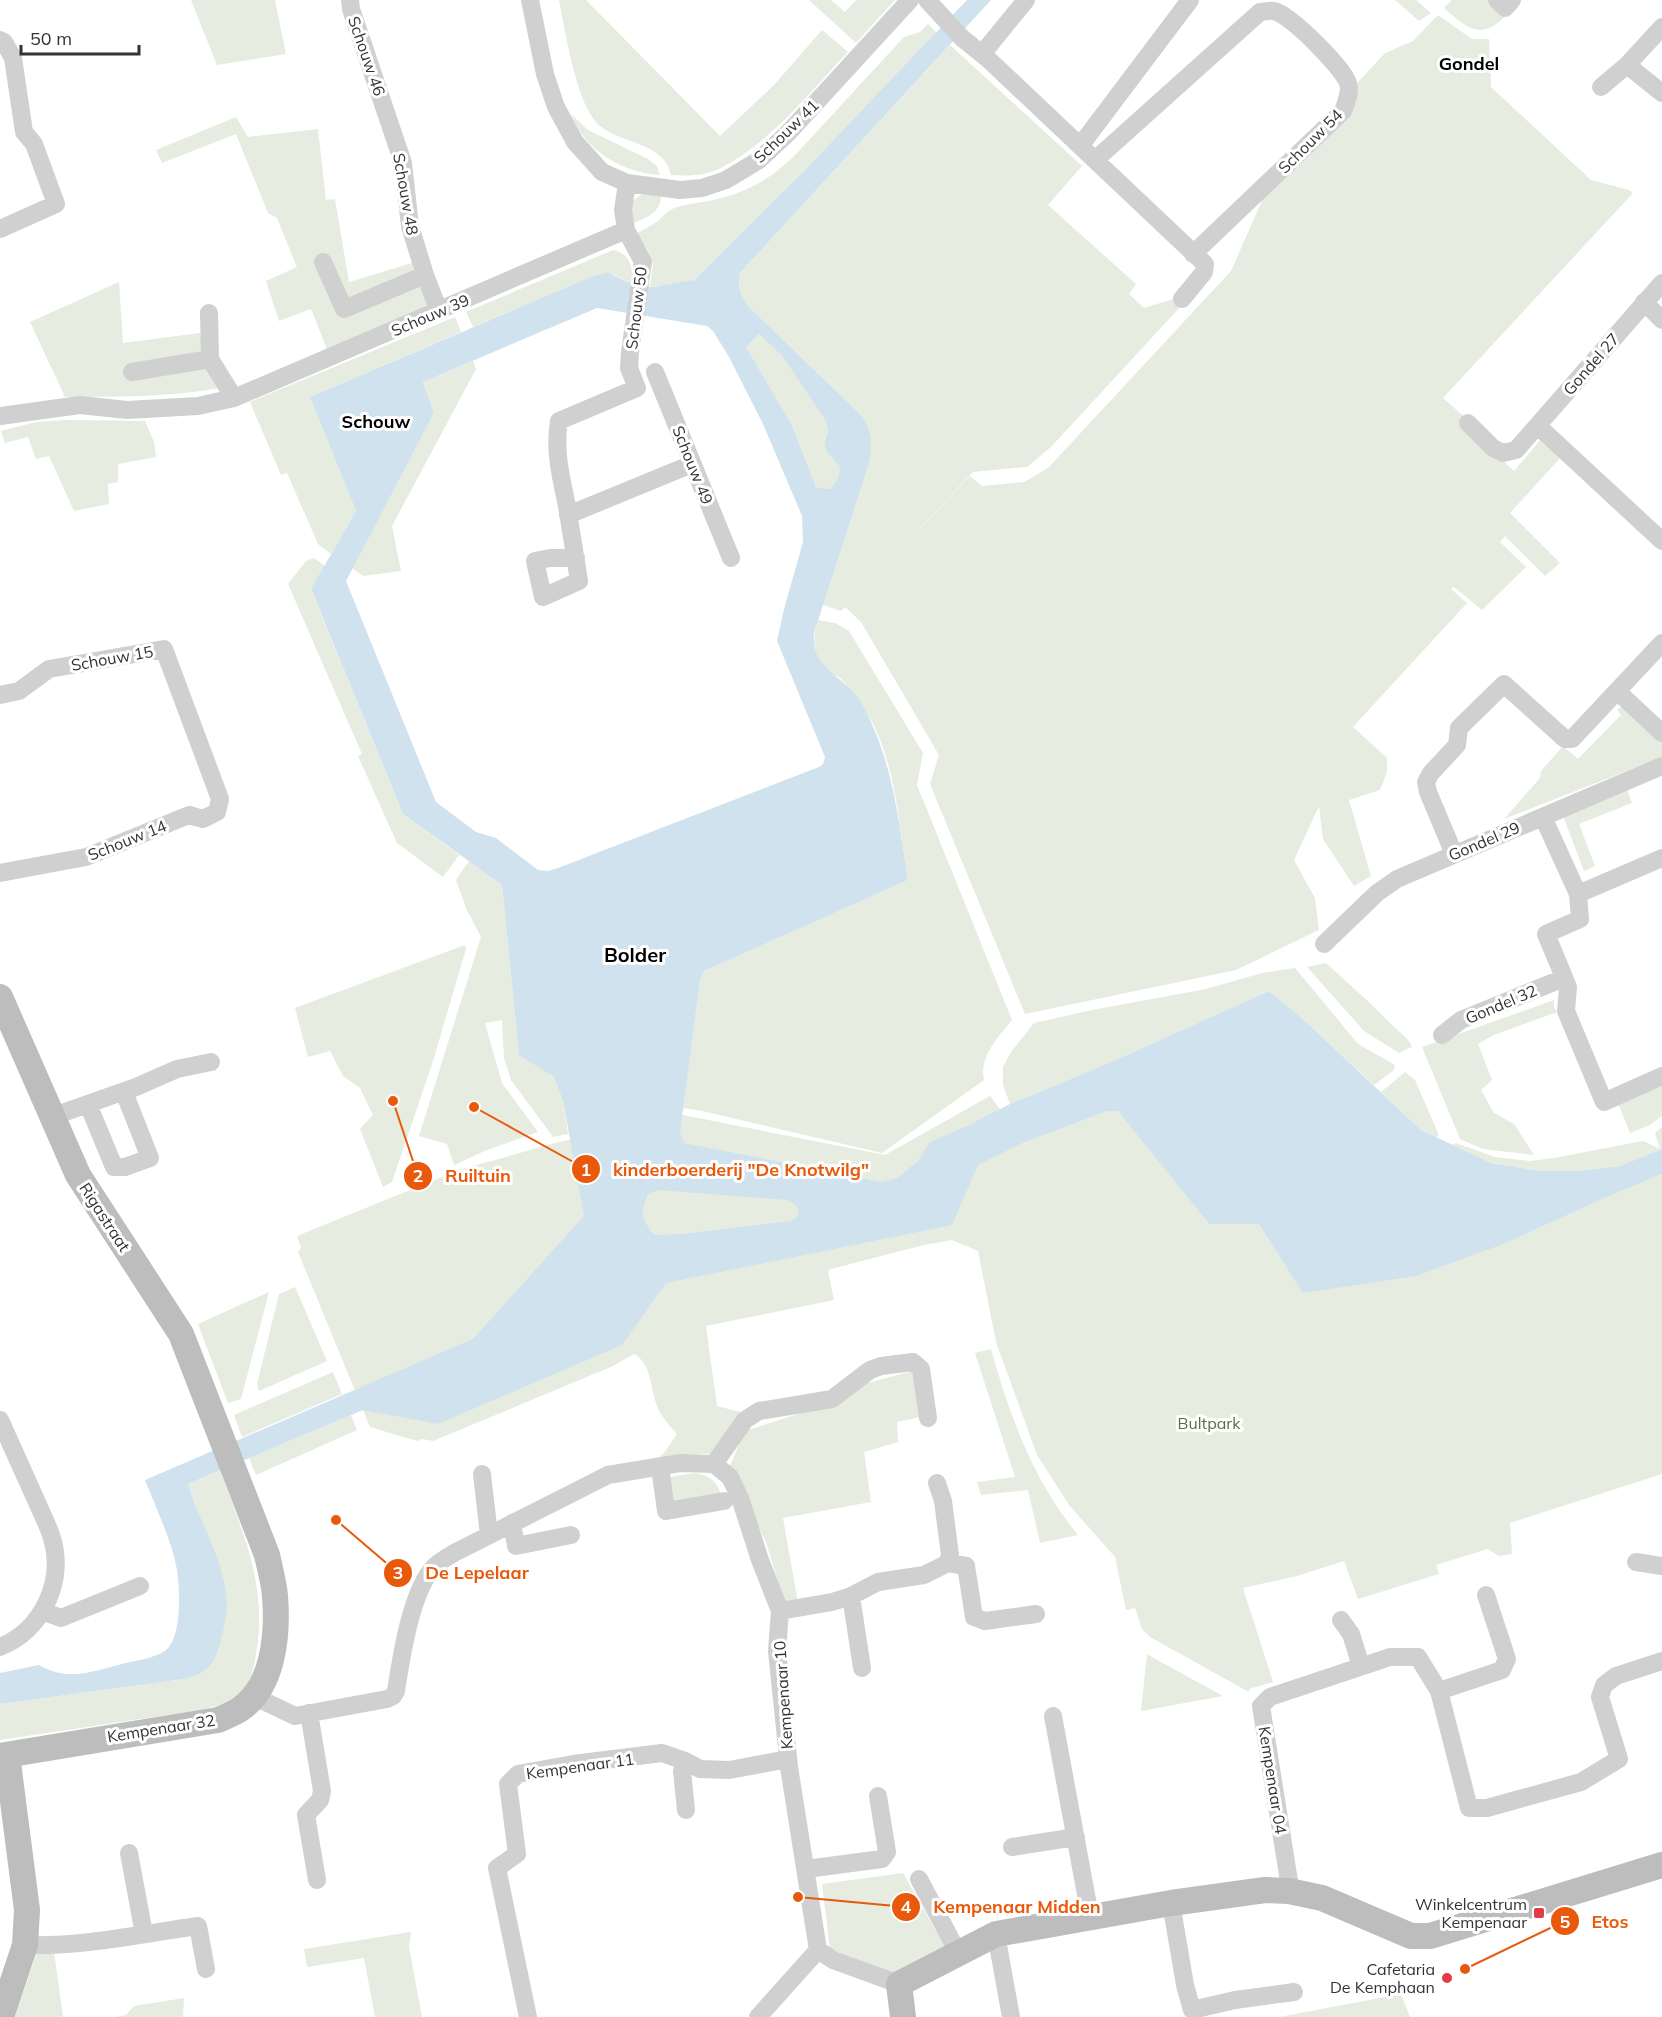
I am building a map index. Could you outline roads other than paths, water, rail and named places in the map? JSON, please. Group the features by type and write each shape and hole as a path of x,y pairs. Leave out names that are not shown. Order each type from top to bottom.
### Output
{"street":[{"name":"Schouw 46","path":"350,0 351,9 387,112"},
{"name":"Schouw 41","path":"530,0 545,74 556,107 575,142 602,172 627,183 680,190 702,188 726,180 759,160 788,133 910,0"},
{"path":"927,0 962,38 982,54 1205,264 1204,272 1182,299"},
{"path":"982,54 1026,0"},
{"path":"1080,146 1191,0"},
{"path":"1497,0 1505,8 1512,0"},
{"name":"Schouw 54","path":"1095,160 1260,12 1273,10 1286,16 1312,39 1338,68 1348,84 1348,98 1343,111 1193,254"},
{"path":"1601,87 1626,65 1662,27"},
{"path":"0,40 4,42 13,58 24,132 34,144 56,204 0,229"},
{"path":"1626,65 1662,93"},
{"name":"Schouw 48","path":"387,112 403,163 410,226 439,311"},
{"path":"626,230 623,210 627,183"},
{"name":"Schouw 50","path":"576,558 550,558 535,561 543,597 579,581 576,558 556,437 559,422 637,388 630,368 630,352 643,262 626,230"},
{"name":"Schouw 39","path":"0,416 80,405 127,410 198,406 234,398 626,230"},
{"path":"323,262 344,309 425,275"},
{"name":"Gondel 27","path":"1468,423 1493,448 1503,453 1516,450 1662,284"},
{"path":"1644,302 1662,320"},
{"path":"209,313 210,359 234,398"},
{"path":"132,372 210,359"},
{"name":"Schouw 49","path":"655,372 731,558"},
{"path":"1538,426 1662,541"},
{"path":"568,515 692,464"},
{"path":"1454,854 1426,782 1431,773 1457,745 1459,728 1466,720 1504,684 1565,739 1572,739 1662,643"},
{"name":"Schouw 15","path":"0,695 19,691 49,669 164,649 214,779"},
{"path":"1617,691 1662,733"},
{"name":"Gondel 29","path":"1324,944 1377,893 1397,879 1662,766"},
{"name":"Schouw 14","path":"0,873 86,857 189,815 203,819 217,812 220,799 214,779"},
{"path":"1543,817 1578,894 1580,919 1546,934 1568,987 1566,1011 1604,1102 1662,1076"},
{"path":"1578,894 1662,858"},
{"name":"Gondel 32","path":"1442,1035 1461,1020 1564,978"},
{"name":"Rigastraat","path":"0,997 78,1175 181,1334 219,1432"},
{"path":"51,1117 124,1092 177,1069 211,1062"},
{"path":"88,1104 114,1167 124,1167 150,1158 124,1092"},
{"path":"253,1696 295,1716 387,1700 396,1691 417,1594 435,1566 454,1553 608,1475 680,1463 714,1464 745,1420 759,1411 832,1399 870,1370 881,1366 913,1362 921,1369 928,1418"},
{"path":"0,1420 52,1537 56,1569 54,1585 36,1622 18,1638 0,1647"},
{"name":"Kempenaar 32","path":"3,1755 218,1720 240,1709 253,1696 270,1667 276,1620 275,1594 267,1555 219,1432"},
{"name":"Kempenaar 10","path":"714,1464 730,1477 740,1497 780,1611 777,1651 788,1759 818,1950"},
{"path":"660,1467 666,1510 724,1501"},
{"path":"482,1474 489,1535"},
{"path":"937,1483 943,1501 950,1555 948,1563"},
{"path":"512,1523 516,1546 571,1535"},
{"path":"1636,1562 1662,1566"},
{"path":"780,1611 832,1602 851,1596 878,1581 924,1575 948,1563 966,1566 974,1617 985,1621 1036,1614"},
{"path":"42,1611 62,1618 140,1586"},
{"path":"1438,1691 1502,1670 1507,1659 1486,1595"},
{"path":"851,1596 862,1668"},
{"path":"1341,1620 1352,1634 1361,1666"},
{"name":"Kempenaar 04","path":"1289,1891 1261,1706 1270,1697 1390,1657 1418,1657 1438,1691 1469,1808 1487,1808 1581,1782 1619,1759 1600,1697 1604,1685 1616,1676 1662,1662"},
{"path":"309,1713 322,1791 320,1800 306,1815 317,1880"},
{"path":"1053,1716 1090,1916"},
{"name":"Kempenaar 11","path":"528,2017 497,1868 517,1854 508,1784 518,1774 573,1764 662,1754 685,1761 700,1769 729,1770 788,1759"},
{"path":"1,2017 25,1945 27,1911 3,1755"},
{"path":"685,1761 682,1771 686,1810"},
{"path":"806,1869 882,1859 887,1852 878,1796"},
{"path":"1012,1847 1076,1837"},
{"path":"129,1853 144,1934"},
{"path":"758,2017 818,1950 833,1960 899,1984 996,1934 1090,1916 1265,1890 1289,1891 1322,1898 1411,1936 1430,1936 1662,1865"},
{"path":"919,1879 958,1953"},
{"path":"1171,1903 1185,1985 1192,2010 1235,2000 1294,1992"},
{"path":"25,1945 41,1946 94,1941 198,1926 206,1969"},
{"path":"996,1934 1011,2017"},
{"path":"899,1984 903,2017"}],"water":[{"path":"967,0 991,0 740,273 740,291 748,306 862,416 870,435 871,453 868,467 814,633 814,646 823,664 855,693 872,724 893,789 908,880 704,971 700,981 680,1133 684,1143 881,1182 897,1178 918,1161 930,1142 1010,1104 1111,1062 1269,991 1302,1018 1421,1130 1491,1163 1539,1171 1576,1171 1620,1166 1662,1149 1662,1174 1506,1243 1416,1276 1303,1293 1259,1224 1209,1224 1118,1111 1107,1111 1022,1143 978,1165 952,1225 666,1283 622,1345 438,1424 363,1410 188,1484 222,1573 227,1603 219,1648 210,1666 193,1677 184,1679 0,1704 0,1673 39,1665 59,1673 87,1673 155,1656 171,1644 179,1613 177,1570 168,1536 145,1480 473,1339 584,1216 563,1101 554,1077 519,1055 502,885 403,814 311,589 356,511 310,397 593,276 608,273 637,286 654,287 694,280 805,170","holes":["597,308 707,326 713,331 763,424 802,516 803,542 777,641 825,757 823,764 548,871 538,870 496,838 476,832 436,802 346,581 434,413 423,382","759,334 782,356 826,421 828,431 824,444 826,451 840,467 837,479 829,489 816,487 792,425 746,347","658,1190 788,1200 799,1210 797,1217 791,1221 683,1234 654,1235 643,1216 648,1194"]}],"place":[{"name":"Ruiltuin","path":"393,1101"},
{"name":"kinderboerderij \"De Knotwilg\"","path":"474,1107"},
{"name":"De Lepelaar","path":"336,1520"},
{"name":"Kempenaar Midden","path":"798,1897"},
{"name":"Winkelcentrum Kempenaar","path":"1539,1913"},
{"name":"Etos","path":"1465,1969"},
{"name":"Cafetaria De Kemphaan","path":"1447,1978"}],"district":[{"name":"Gondel","path":"1469,64"},
{"name":"Schouw","path":"376,422"},
{"name":"Bolder","path":"635,955"}],"park label":[{"name":"Bultpark","path":"1209,1423"}]}
